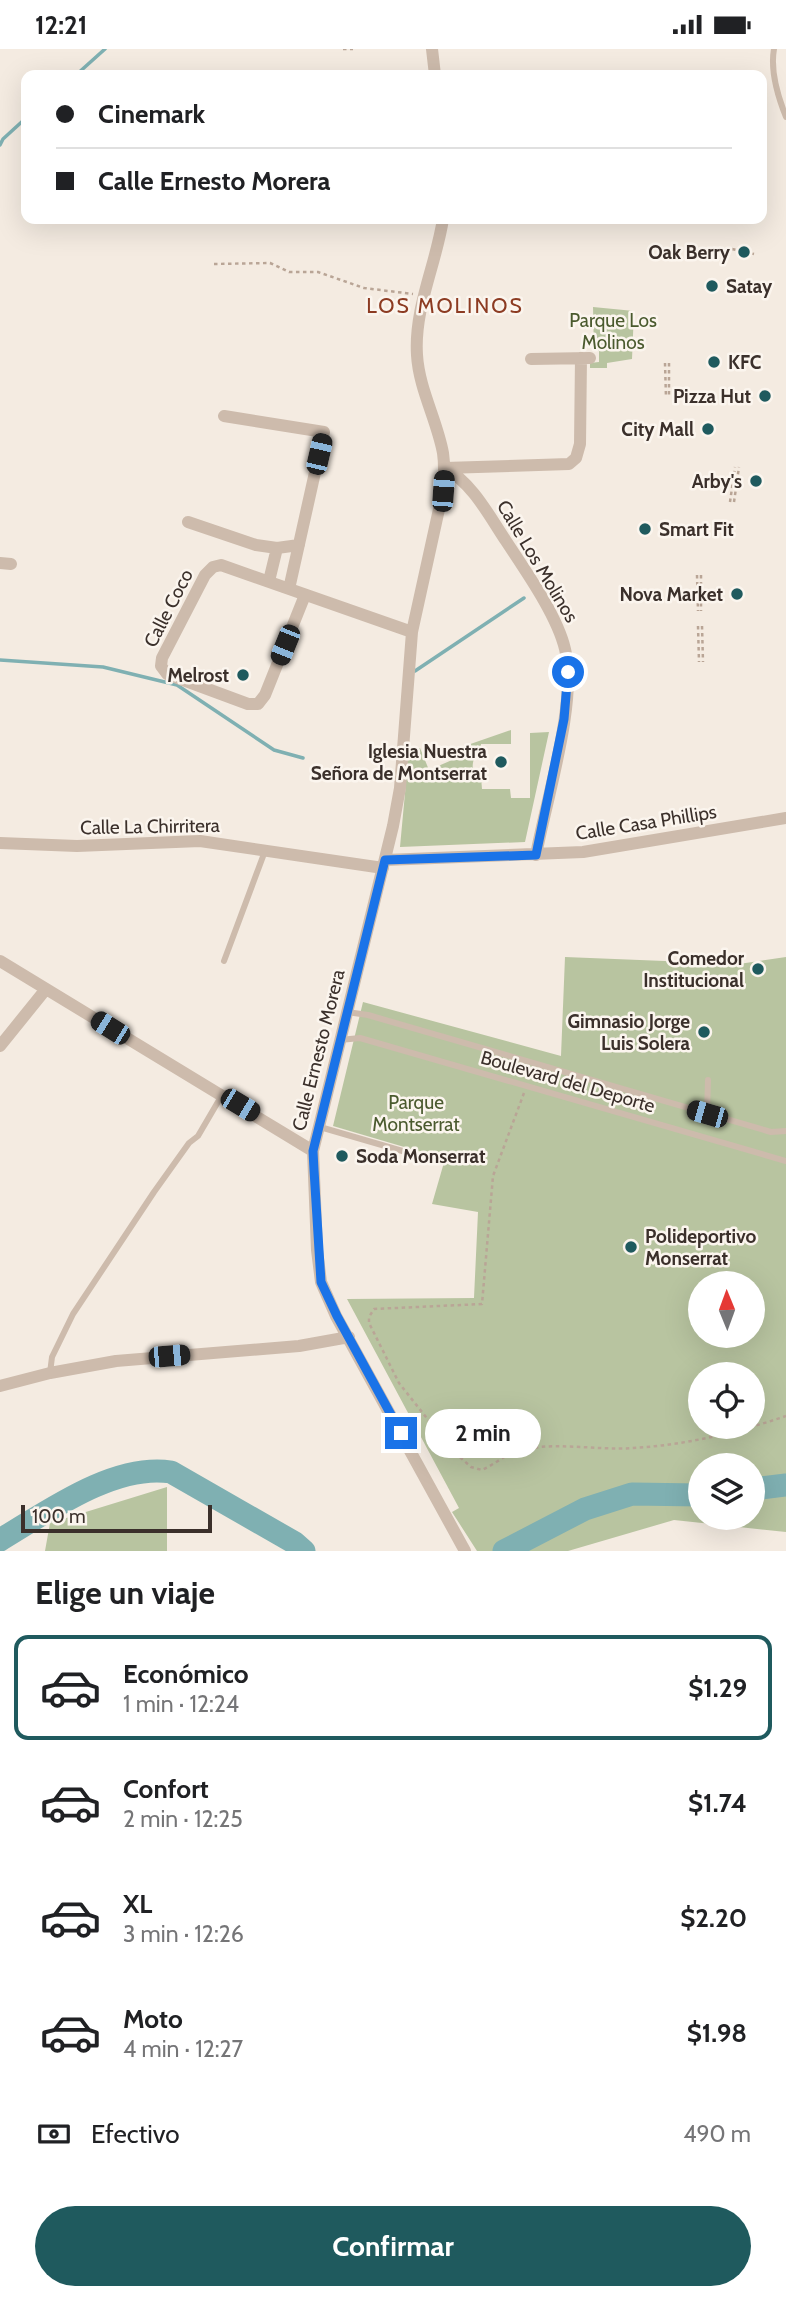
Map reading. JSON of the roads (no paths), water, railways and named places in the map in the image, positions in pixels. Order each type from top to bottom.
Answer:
[{"type":"street","points":[[432,49],[434,70]]},
{"type":"street","name":"Calle Ernesto Morera","points":[[442,224],[418,329],[418,366],[439,438],[445,468],[443,491],[412,632],[400,788],[384,864],[313,1151],[321,1282],[464,1551]]},
{"type":"street","points":[[445,468],[569,464],[576,458],[580,444],[585,358],[531,359]]},
{"type":"street","points":[[224,416],[324,432],[289,589]]},
{"type":"street","name":"Calle Los Molinos","points":[[445,468],[467,484],[550,614],[564,646],[568,672],[564,719],[536,855]]},
{"type":"street","points":[[188,522],[256,545],[277,548],[299,545]]},
{"type":"street","points":[[269,582],[277,548]]},
{"type":"street","name":"Calle Coco","points":[[305,595],[265,695],[258,704],[248,704],[167,674],[161,667],[162,658],[205,575],[213,567],[221,565],[412,632]]},
{"type":"street","name":"Calle Casa Phillips","points":[[384,864],[595,850],[786,818]]},
{"type":"street","name":"Calle La Chirritera","points":[[0,843],[76,846],[200,841],[384,864]]},
{"type":"street","points":[[0,961],[313,1151]]},
{"type":"street","points":[[0,1046],[46,989]]},
{"type":"street","points":[[0,1386],[50,1373],[116,1361],[299,1346],[349,1337]]},
{"type":"lane","points":[[774,49],[777,90],[786,117]]},
{"type":"lane","points":[[224,961],[266,850]]},
{"type":"lane","name":"Boulevard del Deporte","points":[[348,1012],[368,1014],[771,1132],[786,1131]]},
{"type":"lane","name":"Boulevard del Deporte","points":[[340,1040],[360,1038],[786,1160]]},
{"type":"lane","points":[[707,1114],[708,1080]]},
{"type":"lane","points":[[50,1373],[52,1357],[79,1304],[154,1192],[189,1143],[198,1136],[222,1094]]},
{"type":"lane","points":[[320,1127],[423,1157]]},
{"type":"waterway","points":[[82,70],[105,49]]},
{"type":"waterway","points":[[0,145],[21,123]]},
{"type":"waterway","points":[[415,671],[524,598]]},
{"type":"waterway","points":[[0,660],[103,667],[177,685],[274,750],[303,758]]},
{"type":"waterway","points":[[0,1540],[82,1492],[104,1482],[149,1471],[171,1472],[295,1543],[304,1551]]},
{"type":"waterway","points":[[765,1487],[786,1485]]},
{"type":"waterway","points":[[504,1551],[585,1509],[632,1494],[688,1495]]},
{"type":"place","name":"Oak Berry","points":[[744,252]]},
{"type":"place","name":"Satay","points":[[712,286]]},
{"type":"place","name":"KFC","points":[[714,362]]},
{"type":"place","name":"Pizza Hut","points":[[765,396]]},
{"type":"place","name":"City Mall","points":[[708,429]]},
{"type":"place","name":"Arby's","points":[[756,481]]},
{"type":"place","name":"Smart Fit","points":[[645,529]]},
{"type":"place","name":"Nova Market","points":[[737,594]]},
{"type":"place","name":"Melrost","points":[[243,675]]},
{"type":"place","name":"Iglesia Nuestra Señora de Montserrat","points":[[501,762]]},
{"type":"place","name":"Comedor Institucional","points":[[758,969]]},
{"type":"place","name":"Gimnasio Jorge Luis Solera","points":[[704,1032]]},
{"type":"place","name":"Soda Monserrat","points":[[342,1156]]},
{"type":"place","name":"Polideportivo Monserrat","points":[[631,1247]]},
{"type":"district","name":"LOS MOLINOS","points":[[445,306]]},
{"type":"park label","name":"Parque Los Molinos","points":[[613,331]]},
{"type":"park label","name":"Parque Montserrat","points":[[416,1113]]}]
